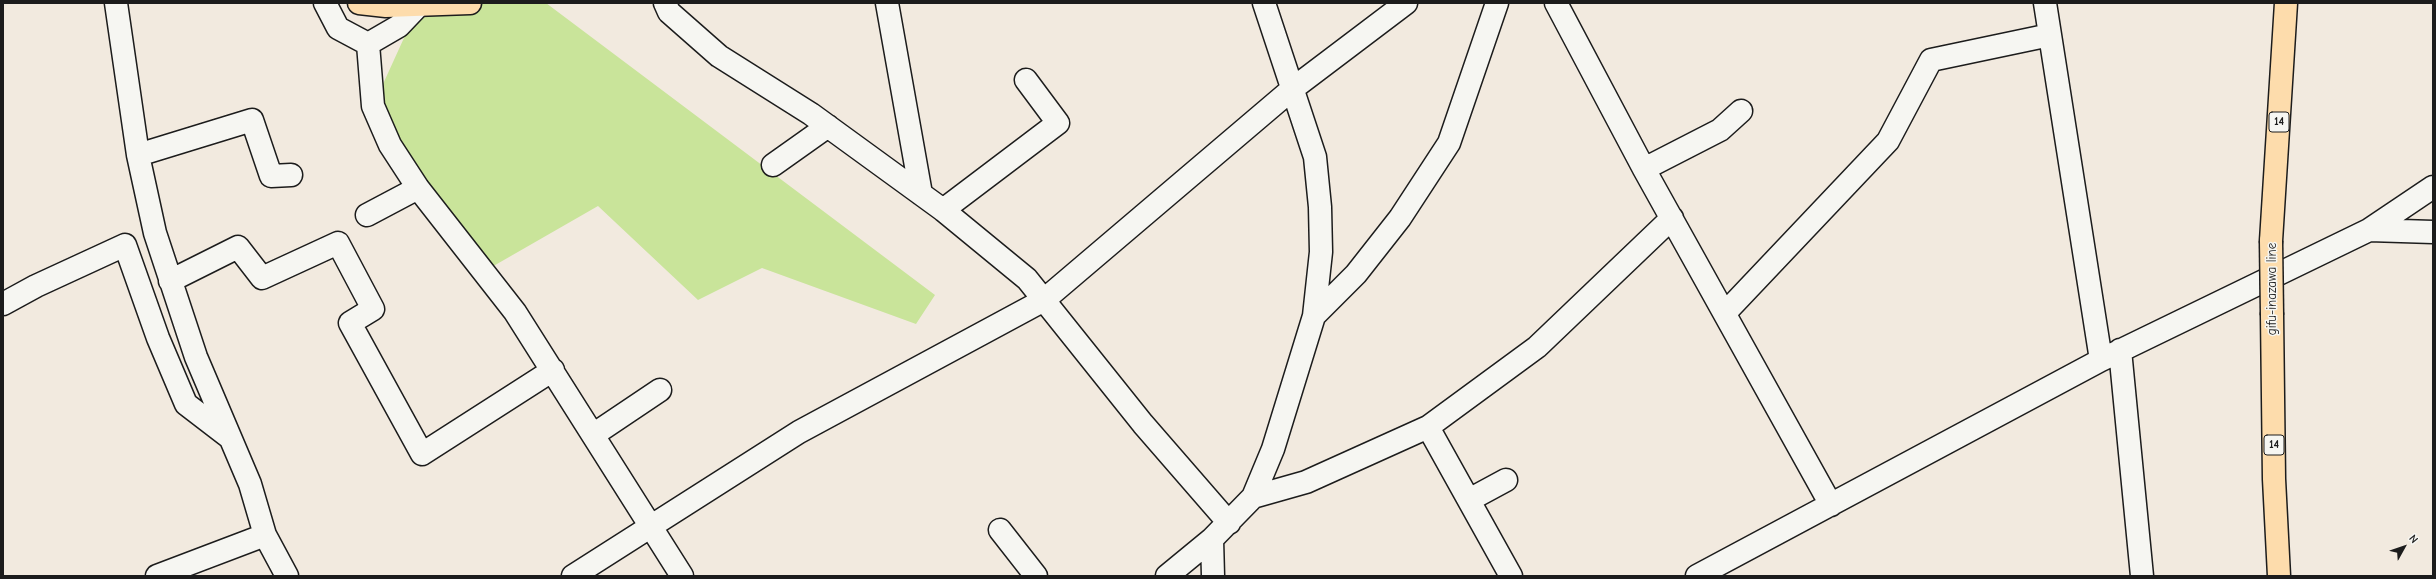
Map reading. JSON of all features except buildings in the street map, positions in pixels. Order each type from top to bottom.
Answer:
[{"type":"main road","points":[[360,3],[386,6],[470,3]]},
{"type":"main road","name":"gifu-inazawa line","points":[[2279,576],[2274,479],[2272,241],[2286,3]]},
{"type":"street","points":[[116,3],[138,155],[155,233],[196,357],[250,484],[266,535],[287,576]]},
{"type":"street","points":[[326,3],[338,28],[368,44]]},
{"type":"street","points":[[665,3],[669,12],[719,56],[828,126],[943,210],[1027,278],[1143,424],[1229,523]]},
{"type":"street","points":[[887,3],[921,194]]},
{"type":"street","points":[[1167,576],[1212,539],[1253,497],[1273,449],[1314,316],[1320,252],[1320,207],[1315,157],[1291,90],[1264,3]]},
{"type":"street","points":[[573,576],[650,525],[799,432],[1044,300],[1291,90],[1406,3]]},
{"type":"street","points":[[1314,316],[1356,274],[1400,218],[1449,143],[1497,3]]},
{"type":"street","points":[[1556,3],[1644,169],[1831,505]]},
{"type":"street","points":[[2044,3],[2111,355],[2142,576]]},
{"type":"street","points":[[368,44],[399,26],[419,4]]},
{"type":"street","points":[[1725,313],[1888,141],[1931,60],[2050,35]]},
{"type":"street","points":[[368,44],[373,106],[390,145],[418,188],[515,312],[682,576]]},
{"type":"street","points":[[943,210],[1058,123],[1026,80]]},
{"type":"street","points":[[1644,169],[1720,130],[1741,111]]},
{"type":"street","points":[[138,155],[252,120],[271,176],[291,175]]},
{"type":"street","points":[[773,165],[828,126]]},
{"type":"street","points":[[1697,576],[2111,355],[2369,230],[2433,187]]},
{"type":"street","points":[[367,215],[418,188]]},
{"type":"street","points":[[1253,497],[1306,482],[1428,427],[1537,347],[1672,218]]},
{"type":"street","points":[[2369,230],[2433,232]]},
{"type":"street","points":[[170,281],[238,246],[262,278],[338,243],[373,309],[350,323],[422,454],[553,370]]},
{"type":"street","points":[[3,304],[36,286],[125,245],[158,338],[186,404],[231,438]]},
{"type":"street","points":[[593,435],[660,390]]},
{"type":"street","points":[[1428,427],[1511,576]]},
{"type":"street","points":[[1469,500],[1506,480]]},
{"type":"street","points":[[1000,530],[1036,576]]},
{"type":"street","points":[[157,576],[266,535]]},
{"type":"street","points":[[1212,539],[1213,576]]},
{"type":"green space","points":[[453,3],[546,3],[935,295],[916,324],[762,268],[698,300],[598,206],[483,272],[373,106],[419,5]]}]
